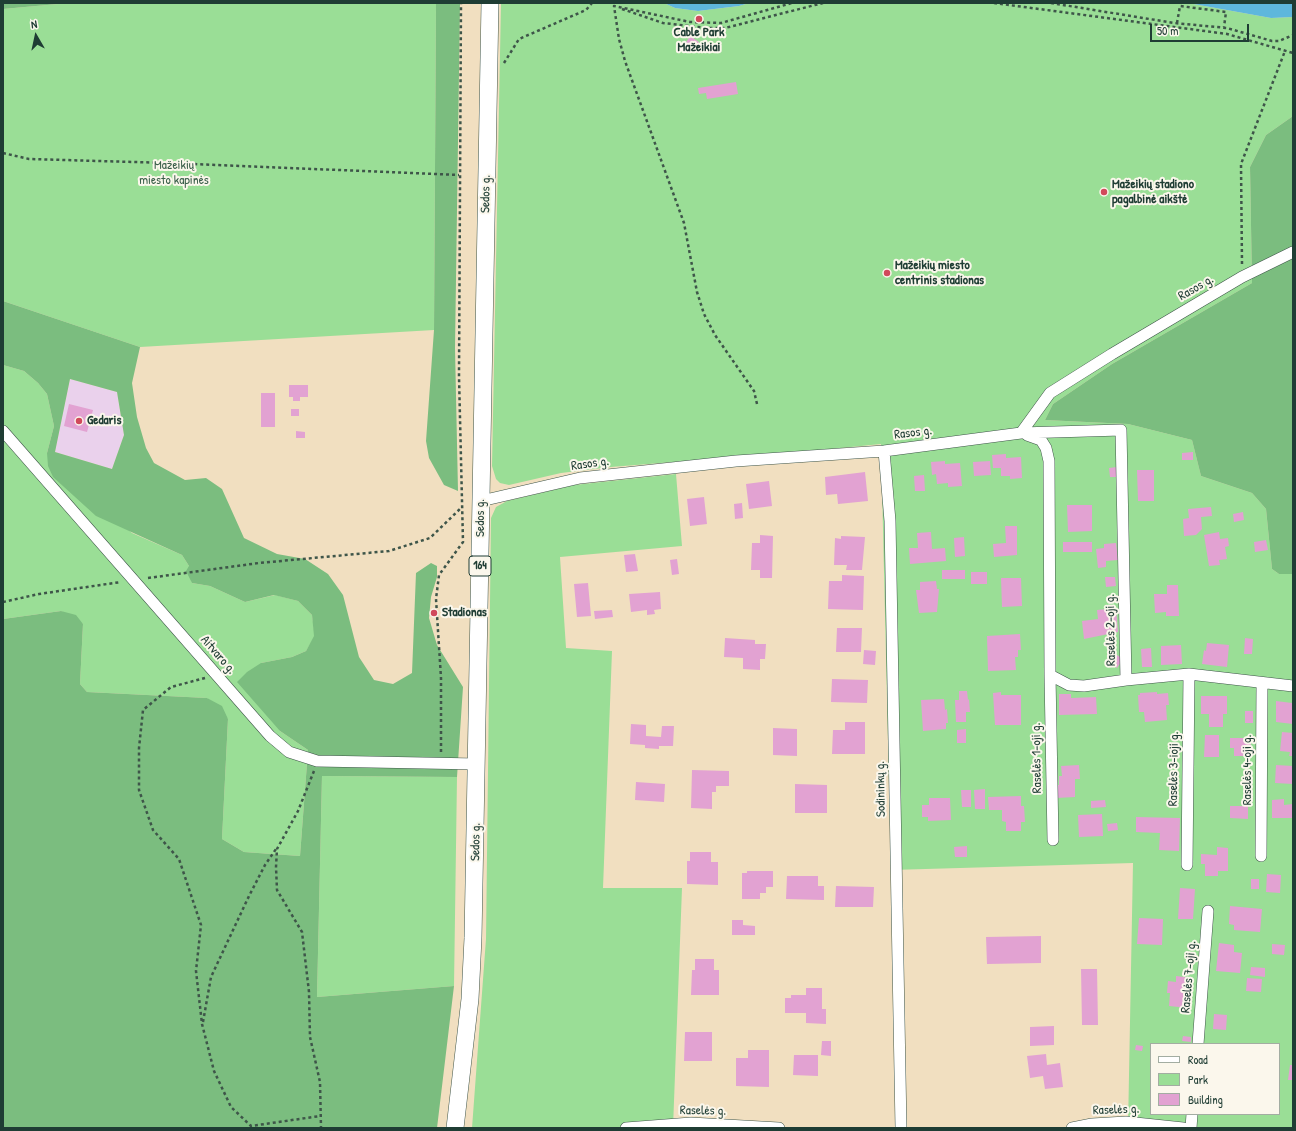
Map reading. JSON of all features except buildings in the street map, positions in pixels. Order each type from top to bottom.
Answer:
[{"type":"main road","name":"Sedos g.","points":[[455,1128],[470,999],[474,907],[490,3]]},
{"type":"street","name":"Rasos g.","points":[[481,501],[580,478],[736,461],[884,450],[1021,433],[1050,393],[1112,354],[1242,277],[1293,252]]},
{"type":"street","name":"Raselės 2-oji g.","points":[[1021,433],[1121,430],[1126,680],[1189,674],[1262,684],[1293,686]]},
{"type":"street","name":"Aitvaro g.","points":[[3,431],[270,736],[289,752],[317,761],[477,764]]},
{"type":"street","name":"Raselės 1-oji g.","points":[[1021,433],[1041,440],[1046,448],[1049,461],[1050,675],[1053,840]]},
{"type":"street","name":"Sodininkų g.","points":[[884,450],[890,521],[901,1128]]},
{"type":"street","name":"Raselės 3-ioji g.","points":[[1187,865],[1189,674]]},
{"type":"street","points":[[1050,675],[1069,685],[1084,686],[1126,680]]},
{"type":"street","name":"Raselės 4-oji g.","points":[[1261,856],[1262,684]]},
{"type":"street","name":"Raselės 7-oji g.","points":[[1198,1043],[1208,911]]},
{"type":"street","points":[[1191,1128],[1192,1115]]},
{"type":"street","name":"Raselės g.","points":[[1072,1128],[1092,1124],[1126,1122],[1183,1128]]},
{"type":"street","name":"Raselės g.","points":[[626,1128],[691,1123],[779,1128]]},
{"type":"path","points":[[447,764],[442,755],[436,599],[439,575],[463,542],[459,376],[461,3]]},
{"type":"path","points":[[488,79],[501,69],[519,39],[586,10],[592,3]]},
{"type":"path","points":[[614,4],[690,22],[721,23],[792,3]]},
{"type":"path","points":[[614,4],[663,23],[707,28],[725,28],[823,3]]},
{"type":"path","points":[[994,3],[1135,23],[1227,34],[1293,53]]},
{"type":"path","points":[[1051,3],[1177,23],[1224,27],[1272,41],[1279,41],[1293,35]]},
{"type":"path","points":[[614,4],[619,39],[625,61],[684,223],[697,292],[704,314],[715,335],[754,392],[757,404]]},
{"type":"path","points":[[1177,23],[1180,6],[1226,12],[1224,27]]},
{"type":"path","points":[[1091,17],[1092,10]]},
{"type":"path","points":[[1135,23],[1136,16]]},
{"type":"path","points":[[1242,277],[1241,164],[1286,51]]},
{"type":"path","points":[[3,153],[29,159],[169,163],[459,175]]},
{"type":"path","points":[[3,602],[39,594],[258,563],[389,551],[430,538],[463,506]]},
{"type":"path","points":[[217,675],[171,687],[143,710],[138,748],[139,790],[153,830],[179,859],[200,925],[196,971],[202,1024],[214,1071],[231,1108],[251,1126],[320,1116]]},
{"type":"path","points":[[202,1024],[211,977],[255,884],[298,811],[317,761]]},
{"type":"path","points":[[277,849],[277,890],[302,932],[309,992],[310,1037],[320,1082],[321,1128]]},
{"type":"shaded area","points":[[70,379],[117,392],[124,435],[112,469],[55,452]]},
{"type":"green space","points":[[3,3],[69,3],[3,9]]},
{"type":"green space","name":"Mažeikių miesto kapinės","points":[[69,3],[436,3],[434,330],[140,347],[3,301],[3,9]]},
{"type":"green space","points":[[436,3],[460,3],[455,348],[458,491],[444,485],[429,458],[426,441],[434,330]]},
{"type":"green space","points":[[501,3],[664,3],[675,8],[698,11],[739,6],[749,3],[1188,3],[1271,18],[1293,17],[1293,116],[1266,135],[1250,167],[1252,283],[1112,364],[1053,404],[1045,420],[1128,424],[1192,440],[1201,476],[1252,493],[1266,509],[1272,569],[1279,574],[1293,574],[1293,1128],[1128,1128],[1133,863],[891,870],[881,444],[611,467],[561,473],[509,485],[500,483],[496,479],[492,466]]},
{"type":"green space","points":[[1293,116],[1293,574],[1279,574],[1272,569],[1266,509],[1252,493],[1201,476],[1192,440],[1128,424],[1045,420],[1053,404],[1112,364],[1252,283],[1250,167],[1266,135]]},
{"type":"green space","points":[[3,301],[140,347],[132,383],[137,417],[146,448],[154,463],[185,480],[206,478],[222,489],[244,538],[277,554],[305,559],[328,574],[343,595],[359,657],[374,680],[393,684],[412,673],[416,573],[431,563],[437,566],[437,577],[431,597],[429,618],[437,645],[463,687],[457,777],[322,776],[317,997],[454,986],[437,1128],[3,1128],[3,619],[61,611],[76,615],[83,624],[80,684],[87,692],[207,698],[222,706],[228,719],[222,839],[244,852],[300,856],[308,750],[280,731],[237,682],[247,672],[261,663],[292,657],[306,651],[314,636],[312,615],[298,601],[274,595],[245,602],[210,586],[192,583],[186,571],[189,566],[182,555],[96,516],[53,477],[48,466],[47,453],[54,426],[47,394],[38,383],[24,371],[3,365]],"holes":[[[70,379],[117,392],[124,435],[112,469],[55,452]]]},
{"type":"green space","points":[[3,365],[24,371],[38,383],[47,394],[54,426],[47,453],[132,533],[182,555],[189,566],[192,583],[210,586],[245,602],[275,595],[298,601],[312,615],[315,636],[306,651],[292,657],[261,663],[280,731],[308,750],[300,856],[244,852],[222,839],[228,719],[207,698],[87,692],[80,684],[83,624],[61,611],[3,619]]},
{"type":"green space","points":[[676,474],[682,546],[560,557],[566,648],[612,651],[603,888],[682,888],[673,1128],[472,1128],[486,939],[491,518],[496,507],[507,501],[574,485]]},
{"type":"green space","points":[[322,776],[457,777],[454,986],[317,997]]},
{"type":"water","points":[[664,3],[749,3],[739,6],[698,11],[675,8]]},
{"type":"water","points":[[1188,3],[1293,3],[1293,17],[1271,18]]},
{"type":"place","name":"Cable Park Mažeikiai","points":[[699,19]]},
{"type":"place","name":"Mažeikių stadiono pagalbinė aikštė","points":[[1104,192]]},
{"type":"place","name":"Mažeikių miesto centrinis stadionas","points":[[887,273]]},
{"type":"place","name":"Gedaris","points":[[79,421]]},
{"type":"place","name":"Stadionas","points":[[434,613]]}]
